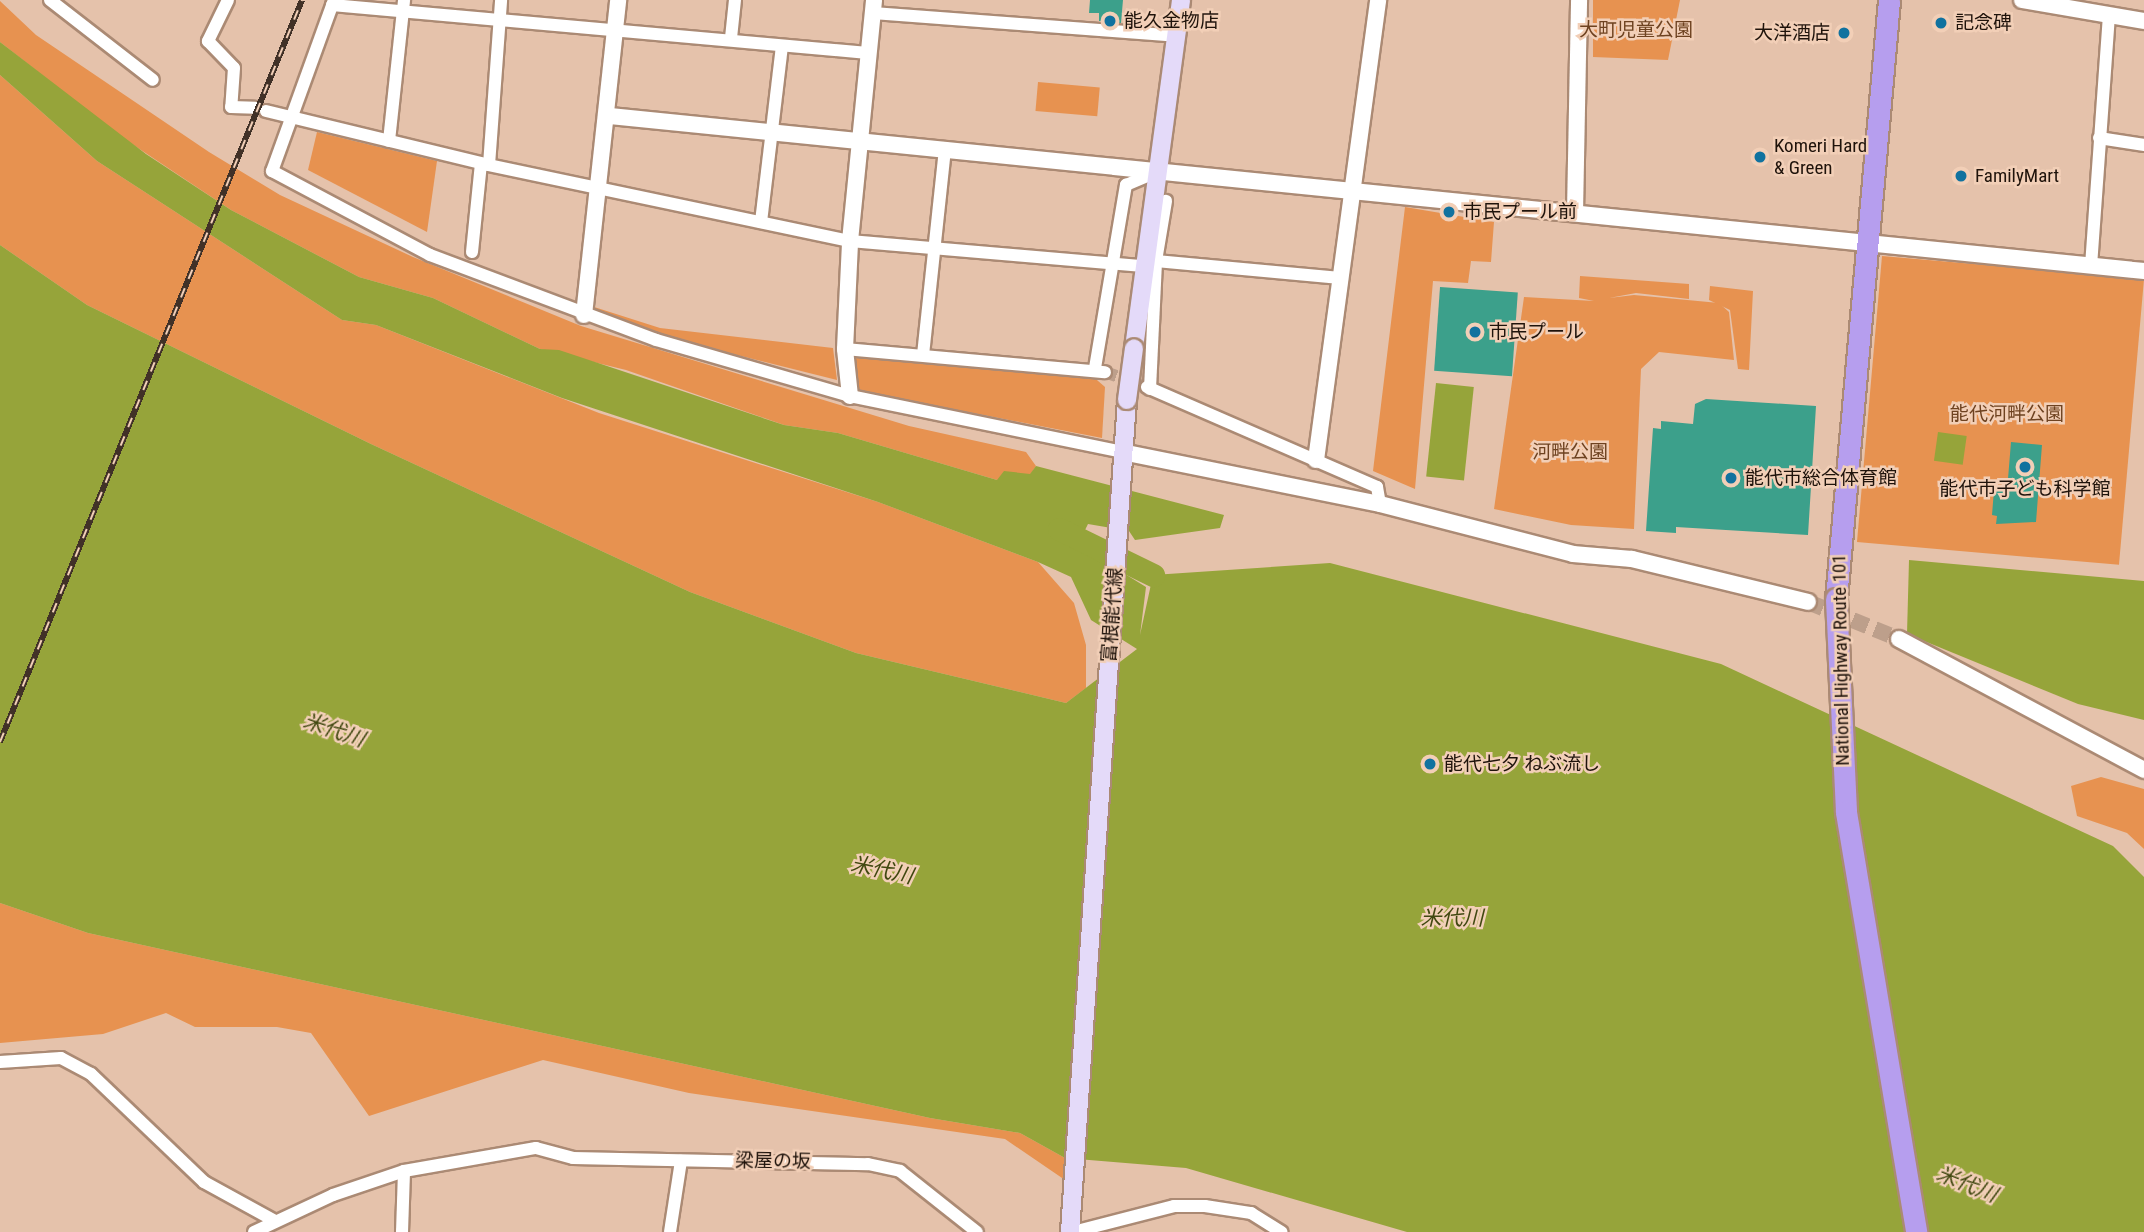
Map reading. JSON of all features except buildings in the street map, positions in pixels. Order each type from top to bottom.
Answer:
[{"type":"highway","name":"National Highway Route 101","points":[[1889,0],[1871,239],[1836,599],[1846,812],[1916,1232]]},
{"type":"main road","name":"富根能代線","points":[[1072,1232],[1073,1179],[1127,401],[1150,263],[1158,172],[1181,0]]},
{"type":"street","points":[[50,0],[153,79]]},
{"type":"street","points":[[228,0],[208,41],[233,68],[231,107],[260,110],[485,164],[850,241],[1340,278]]},
{"type":"street","points":[[472,251],[485,164],[501,0]]},
{"type":"street","points":[[584,315],[610,116],[618,0]]},
{"type":"street","points":[[731,38],[734,0]]},
{"type":"street","points":[[1316,460],[1378,0]]},
{"type":"street","points":[[1575,212],[1579,0]]},
{"type":"street","points":[[2022,0],[2109,8],[2144,21]]},
{"type":"street","points":[[868,53],[404,6],[333,3],[272,171],[430,255],[584,315],[850,396],[1122,462],[1380,504],[1573,554],[1632,559],[1808,602]]},
{"type":"street","points":[[389,141],[404,6]]},
{"type":"street","points":[[850,396],[845,349],[850,241],[874,6],[1176,36]]},
{"type":"street","points":[[2091,265],[2109,8]]},
{"type":"street","points":[[761,222],[782,46]]},
{"type":"street","points":[[610,116],[945,148],[1353,194],[1871,239],[2144,271]]},
{"type":"street","points":[[2099,138],[2144,145]]},
{"type":"street","points":[[923,355],[945,148]]},
{"type":"street","points":[[845,349],[1100,370],[1110,262],[1125,185],[1158,172]]},
{"type":"street","points":[[1166,201],[1150,263],[1148,388],[1377,487],[1380,504]]},
{"type":"street","points":[[1899,639],[2144,770]]},
{"type":"street","points":[[0,1062],[61,1058],[91,1074],[204,1182],[273,1220]]},
{"type":"street","name":"梁屋の坂","points":[[254,1232],[273,1220],[404,1171],[504,1152],[559,1150],[573,1158],[820,1162],[900,1171],[969,1231]]},
{"type":"street","points":[[669,1232],[681,1161]]},
{"type":"street","points":[[402,1232],[404,1171]]},
{"type":"street","points":[[1072,1232],[1174,1206],[1205,1206],[1251,1213],[1282,1232]]},
{"type":"green space","name":"大町児童公園","points":[[1593,0],[1680,0],[1668,60],[1593,57]]},
{"type":"green space","points":[[0,1],[36,35],[209,152],[280,195],[413,257],[581,326],[909,426],[1026,452],[1036,466],[1030,475],[997,480],[838,433],[784,425],[626,370],[540,349],[433,298],[359,277],[231,210],[120,136],[0,42]]},
{"type":"green space","points":[[0,75],[97,161],[342,320],[376,325],[599,413],[878,502],[1038,562],[1074,603],[1086,645],[1086,688],[1066,703],[856,653],[690,592],[371,444],[87,305],[0,245]]},
{"type":"green space","points":[[1038,82],[1100,87],[1097,116],[1035,111]]},
{"type":"green space","points":[[317,132],[437,161],[427,232],[308,170]]},
{"type":"green space","points":[[1405,207],[1494,222],[1491,262],[1471,261],[1468,283],[1433,281],[1415,489],[1373,471]]},
{"type":"green space","name":"能代河畔公園","points":[[1882,256],[2144,279],[2119,565],[1857,542]]},
{"type":"green space","name":"河畔公園","points":[[1580,276],[1689,284],[1689,299],[1636,293],[1609,298],[1634,295],[1719,303],[1729,312],[1734,360],[1659,352],[1641,369],[1634,529],[1571,525],[1494,509],[1524,297],[1594,301],[1579,298]]},
{"type":"green space","points":[[1710,286],[1753,291],[1749,370],[1738,369],[1730,310],[1709,300]]},
{"type":"green space","points":[[591,306],[660,328],[833,348],[837,380],[709,348],[591,313]]},
{"type":"green space","points":[[852,352],[1090,374],[1105,387],[1102,438],[855,390]]},
{"type":"green space","points":[[2101,777],[2144,789],[2144,849],[2127,833],[2077,816],[2071,786]]},
{"type":"green space","points":[[0,903],[88,933],[930,1118],[1020,1133],[1065,1158],[1065,1180],[1005,1139],[689,1093],[543,1060],[369,1116],[311,1033],[277,1027],[195,1027],[166,1013],[103,1034],[0,1043]]},
{"type":"water","name":"米代川","points":[[0,42],[146,154],[231,210],[359,277],[433,298],[540,349],[559,350],[784,425],[838,433],[997,480],[1004,471],[1030,474],[1036,466],[1224,515],[1220,528],[1135,540],[1129,531],[1088,524],[1083,534],[1086,550],[1146,587],[1140,635],[1153,575],[1330,563],[1721,664],[2113,846],[2144,877],[2144,1232],[1407,1232],[1186,1168],[1065,1158],[1020,1133],[930,1118],[88,933],[0,903],[0,245],[87,305],[371,444],[690,592],[856,653],[1066,703],[1137,649],[1091,620],[1071,577],[1038,562],[878,502],[562,398],[376,325],[342,320],[97,161],[0,75]]},
{"type":"water","name":"市民プール","points":[[1436,383],[1474,387],[1464,480],[1426,476]]},
{"type":"water","points":[[1938,432],[1967,436],[1963,465],[1934,461]]},
{"type":"water","points":[[1909,560],[2144,581],[2144,720],[2078,704],[1907,634]]},
{"type":"waterway","points":[[1059,529],[1153,575]]},
{"type":"tunnel","points":[[1105,372],[1147,387]]},
{"type":"tunnel","points":[[1808,602],[1899,639]]},
{"type":"railway","points":[[0,742],[302,0]]},
{"type":"place","name":"能久金物店","points":[[1110,21]]},
{"type":"place","name":"記念碑","points":[[1941,23]]},
{"type":"place","name":"大洋酒店","points":[[1844,33]]},
{"type":"place","name":"Komeri Hard & Green","points":[[1760,157]]},
{"type":"place","name":"FamilyMart","points":[[1961,176]]},
{"type":"place","name":"市民プール前","points":[[1449,212]]},
{"type":"place","name":"市民プール","points":[[1475,332]]},
{"type":"place","name":"能代市子ども科学館","points":[[2025,467]]},
{"type":"place","name":"能代市総合体育館","points":[[1731,478]]},
{"type":"place","name":"能代七夕 ねぶ流し","points":[[1430,764]]}]
